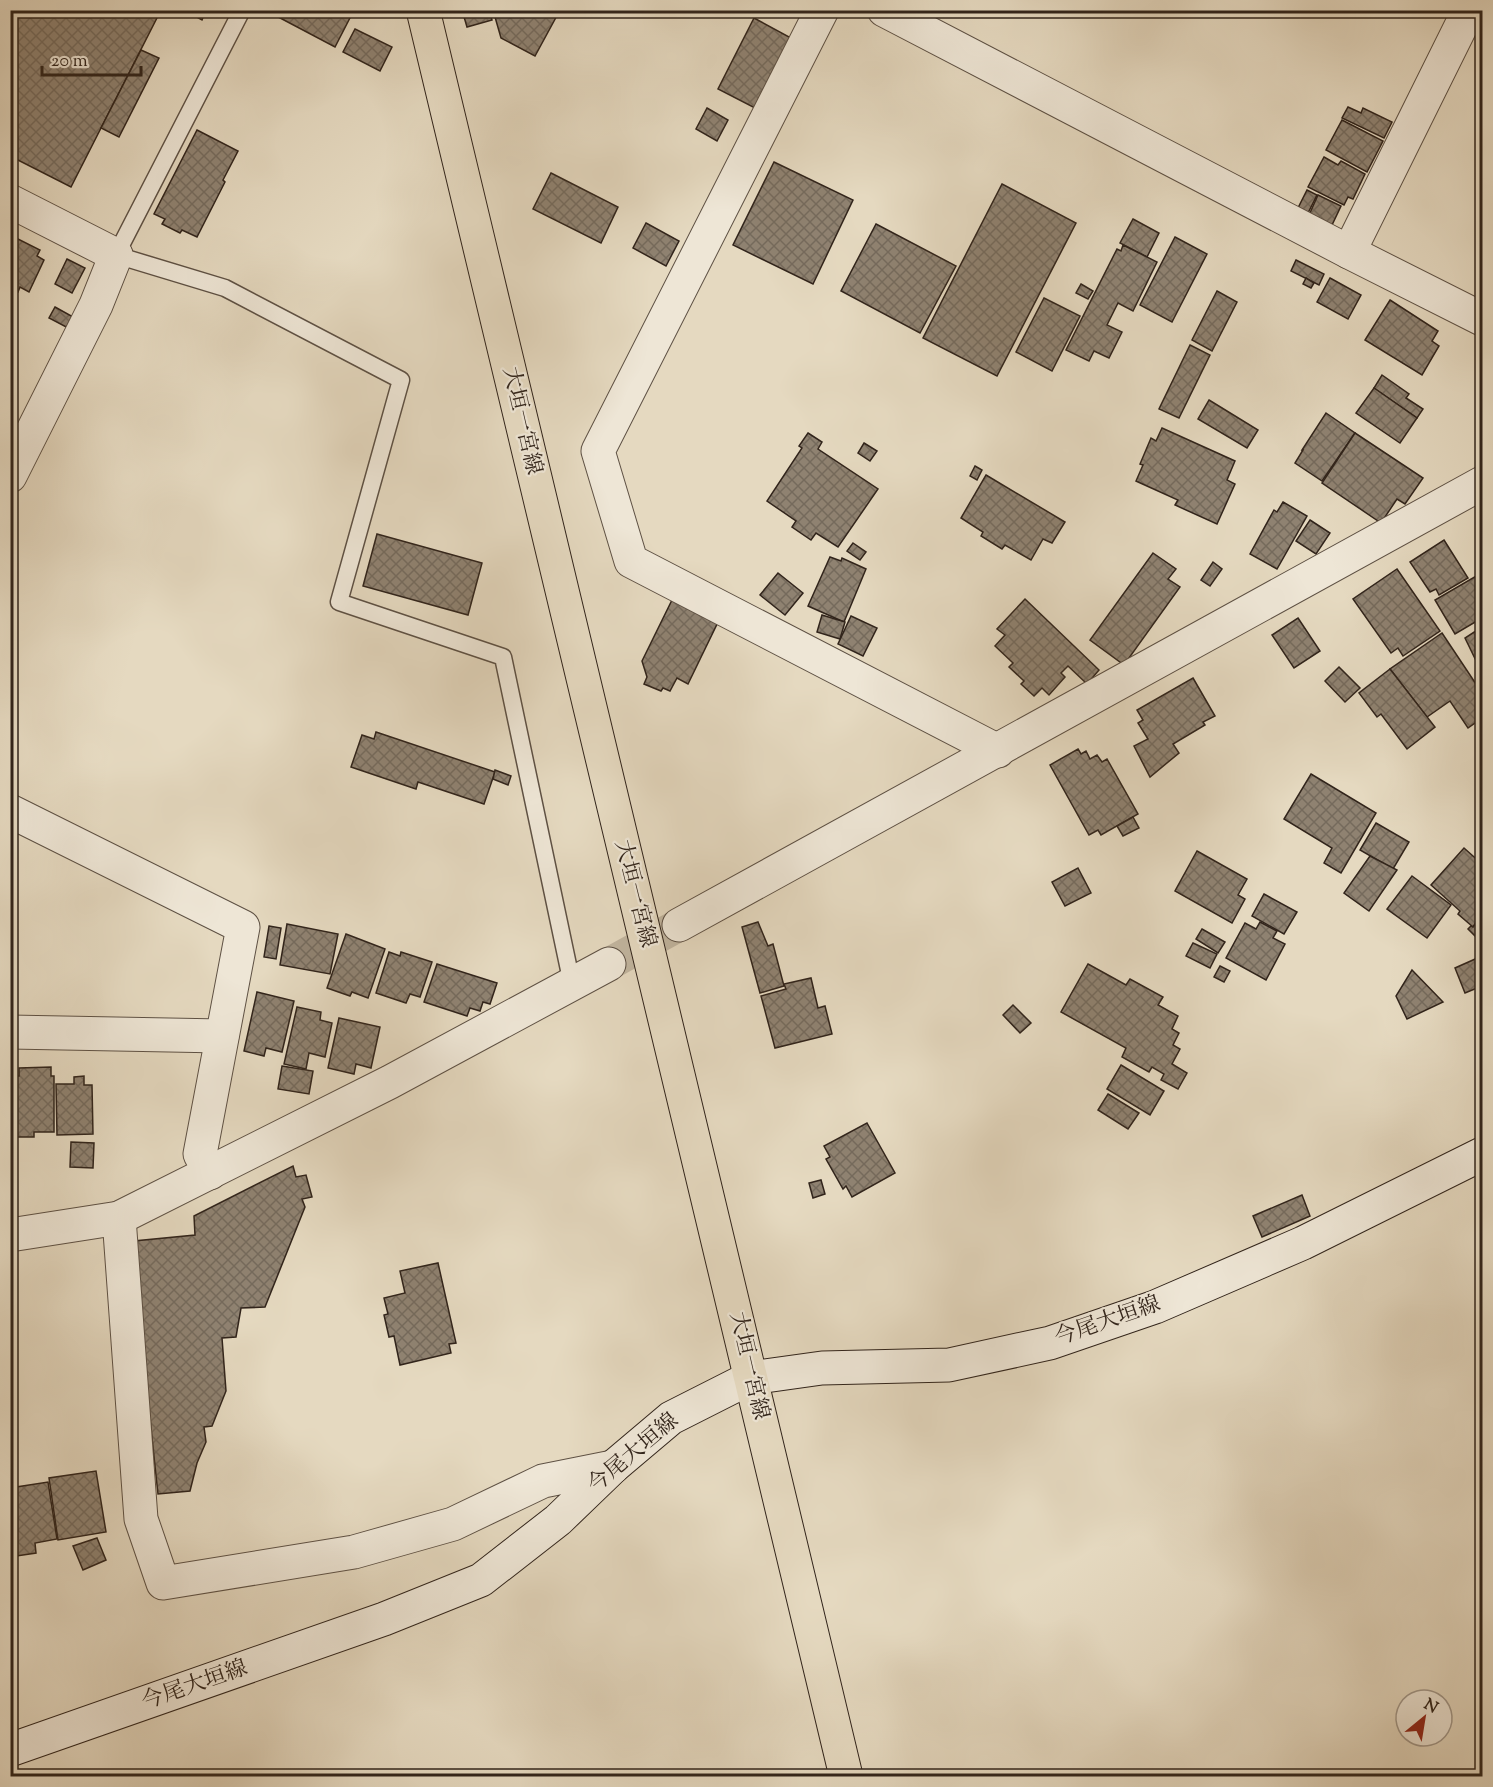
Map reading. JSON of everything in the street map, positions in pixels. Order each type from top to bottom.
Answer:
[{"type":"main road","name":"大垣一宮線","points":[[423,10],[846,1776]]},
{"type":"street","points":[[822,10],[598,451],[631,561],[998,751]]},
{"type":"street","points":[[884,10],[1482,319]]},
{"type":"street","points":[[1349,252],[1469,10]]},
{"type":"street","points":[[10,201],[116,255],[96,305],[10,476]]},
{"type":"street","points":[[679,925],[1482,483]]},
{"type":"street","points":[[10,811],[243,927],[200,1154],[210,1173]]},
{"type":"street","points":[[10,1235],[118,1218],[390,1082],[609,963]]},
{"type":"street","points":[[10,1032],[222,1036]]},
{"type":"street","name":"今尾大垣線","points":[[10,1750],[384,1619],[481,1580],[558,1520],[613,1467],[670,1418],[750,1378],[822,1368],[949,1365],[1050,1343],[1155,1306],[1303,1243],[1482,1154]]},
{"type":"street","points":[[118,1218],[141,1519],[163,1583],[354,1552],[453,1524],[543,1481],[613,1467]]},
{"type":"lane","points":[[242,10],[116,255],[225,288],[400,380],[339,602],[503,657],[572,984]]},
{"type":"building","points":[[10,10],[161,10],[71,187],[10,156]]},
{"type":"building","points":[[184,10],[206,10],[202,20]]},
{"type":"building","points":[[265,10],[354,10],[335,47]]},
{"type":"building","points":[[462,10],[489,10],[492,20],[467,27]]},
{"type":"building","points":[[493,10],[560,10],[535,56],[501,38]]},
{"type":"building","points":[[754,18],[791,38],[755,108],[718,89]]},
{"type":"building","points":[[355,29],[392,47],[380,71],[343,52]]},
{"type":"building","points":[[141,50],[159,58],[119,137],[101,128]]},
{"type":"building","points":[[1348,107],[1361,113],[1363,108],[1392,122],[1384,138],[1342,118]]},
{"type":"building","points":[[707,108],[728,120],[717,141],[696,129]]},
{"type":"building","points":[[1342,120],[1383,141],[1367,172],[1326,150]]},
{"type":"building","points":[[197,130],[238,151],[197,237],[182,230],[180,233],[162,224],[165,219],[154,214]]},
{"type":"building","points":[[1324,157],[1338,165],[1341,161],[1365,174],[1353,199],[1348,197],[1344,205],[1308,187]]},
{"type":"building","points":[[774,162],[853,200],[813,284],[733,245]]},
{"type":"building","points":[[551,173],[618,207],[601,243],[533,209]]},
{"type":"building","points":[[1002,184],[1076,223],[997,376],[923,338]]},
{"type":"building","points":[[1307,190],[1317,195],[1308,213],[1298,208]]},
{"type":"building","points":[[1318,195],[1341,206],[1332,225],[1309,215]]},
{"type":"building","points":[[1133,219],[1159,233],[1147,257],[1120,243]]},
{"type":"building","points":[[646,223],[679,241],[666,266],[633,248]]},
{"type":"building","points":[[876,224],[956,266],[920,333],[841,291]]},
{"type":"building","points":[[10,235],[40,250],[37,256],[44,260],[29,292],[20,287],[18,292],[10,288]]},
{"type":"building","points":[[1175,237],[1207,254],[1172,322],[1140,305]]},
{"type":"building","points":[[1123,245],[1157,262],[1133,311],[1118,303],[1107,325],[1122,332],[1109,358],[1094,351],[1089,361],[1066,350],[1117,249],[1121,251]]},
{"type":"building","points":[[67,259],[85,268],[72,293],[55,284]]},
{"type":"building","points":[[1296,260],[1324,274],[1319,285],[1291,271]]},
{"type":"building","points":[[1306,278],[1314,283],[1311,288],[1303,284]]},
{"type":"building","points":[[1330,278],[1361,295],[1348,319],[1317,302]]},
{"type":"building","points":[[1081,284],[1093,291],[1088,299],[1076,293]]},
{"type":"building","points":[[1217,291],[1237,302],[1212,351],[1192,340]]},
{"type":"building","points":[[1044,298],[1080,316],[1052,371],[1016,352]]},
{"type":"building","points":[[1390,300],[1438,331],[1432,341],[1439,346],[1422,375],[1365,340]]},
{"type":"building","points":[[55,307],[75,318],[70,329],[49,318]]},
{"type":"building","points":[[1190,345],[1210,355],[1179,418],[1159,409]]},
{"type":"building","points":[[1382,375],[1409,394],[1406,398],[1423,409],[1417,418],[1374,388]]},
{"type":"building","points":[[1374,388],[1417,418],[1400,443],[1356,413]]},
{"type":"building","points":[[1209,400],[1258,430],[1247,448],[1198,419]]},
{"type":"building","points":[[1326,413],[1355,433],[1322,481],[1295,463]]},
{"type":"building","points":[[1162,428],[1235,461],[1227,480],[1235,484],[1217,524],[1175,505],[1178,500],[1136,481],[1143,465],[1140,464],[1151,438],[1156,441]]},
{"type":"building","points":[[808,433],[822,442],[818,449],[878,489],[838,547],[816,533],[811,540],[792,527],[796,521],[767,501],[802,448],[799,446]]},
{"type":"building","points":[[1355,433],[1423,478],[1405,504],[1397,499],[1381,523],[1322,483]]},
{"type":"building","points":[[864,443],[877,451],[870,461],[858,453]]},
{"type":"building","points":[[975,466],[982,470],[977,480],[970,476]]},
{"type":"building","points":[[986,475],[1065,522],[1052,543],[1043,539],[1031,560],[1005,545],[1002,549],[981,536],[983,532],[961,518]]},
{"type":"building","points":[[1283,502],[1307,516],[1277,569],[1250,554],[1274,510],[1277,512]]},
{"type":"building","points":[[1310,520],[1330,533],[1316,554],[1296,541]]},
{"type":"building","points":[[377,534],[482,563],[468,615],[363,586]]},
{"type":"building","points":[[1444,540],[1468,578],[1439,595],[1436,589],[1430,592],[1410,562]]},
{"type":"building","points":[[853,543],[866,552],[860,560],[847,551]]},
{"type":"building","points":[[1153,553],[1176,569],[1168,579],[1180,587],[1124,665],[1090,640]]},
{"type":"building","points":[[830,557],[841,561],[842,558],[866,569],[844,622],[808,606]]},
{"type":"building","points":[[1213,562],[1222,569],[1210,586],[1201,580]]},
{"type":"building","points":[[1397,569],[1440,631],[1403,656],[1398,648],[1391,653],[1353,599]]},
{"type":"building","points":[[778,573],[803,593],[785,615],[760,595]]},
{"type":"building","points":[[1478,575],[1480,578],[1482,576],[1482,618],[1455,634],[1435,600]]},
{"type":"building","points":[[673,598],[719,620],[688,684],[677,678],[670,691],[663,688],[661,691],[644,684],[647,677],[642,661]]},
{"type":"building","points":[[1025,599],[1099,670],[1087,684],[1068,666],[1061,673],[1065,677],[1049,695],[1042,688],[1034,696],[1021,684],[1024,681],[1009,667],[1013,663],[995,646],[1005,635],[997,629]]},
{"type":"building","points":[[822,615],[845,622],[840,639],[817,632]]},
{"type":"building","points":[[851,616],[877,628],[863,656],[838,644]]},
{"type":"building","points":[[1298,618],[1320,651],[1294,668],[1272,635]]},
{"type":"building","points":[[1482,627],[1482,673],[1465,638]]},
{"type":"building","points":[[1442,633],[1482,693],[1482,718],[1468,728],[1450,701],[1427,717],[1390,669]]},
{"type":"building","points":[[1339,667],[1360,688],[1345,702],[1325,681]]},
{"type":"building","points":[[1390,669],[1435,727],[1407,749],[1381,714],[1377,717],[1359,693]]},
{"type":"building","points":[[1193,678],[1215,716],[1203,722],[1205,725],[1173,744],[1179,753],[1150,777],[1134,746],[1148,739],[1138,723],[1143,720],[1137,710]]},
{"type":"building","points":[[376,732],[495,772],[484,804],[418,782],[416,789],[351,767],[362,735],[374,739]]},
{"type":"building","points":[[1078,749],[1081,754],[1086,751],[1090,759],[1097,755],[1102,762],[1107,759],[1138,814],[1101,835],[1098,830],[1089,835],[1050,765]]},
{"type":"building","points":[[495,770],[511,776],[508,785],[493,779]]},
{"type":"building","points":[[1311,774],[1376,813],[1341,873],[1324,863],[1332,848],[1284,819]]},
{"type":"building","points":[[1133,817],[1139,828],[1123,836],[1117,826]]},
{"type":"building","points":[[1376,823],[1409,842],[1393,869],[1360,850]]},
{"type":"building","points":[[1464,848],[1482,864],[1482,924],[1478,920],[1473,927],[1458,914],[1460,911],[1431,885]]},
{"type":"building","points":[[1197,851],[1247,879],[1238,895],[1245,899],[1232,923],[1175,891]]},
{"type":"building","points":[[1370,856],[1397,870],[1369,911],[1344,893]]},
{"type":"building","points":[[1078,868],[1091,893],[1065,906],[1052,882]]},
{"type":"building","points":[[1412,876],[1451,905],[1427,938],[1387,909]]},
{"type":"building","points":[[1264,894],[1297,912],[1284,934],[1252,916]]},
{"type":"building","points":[[1478,920],[1482,924],[1482,943],[1468,929],[1473,927]]},
{"type":"building","points":[[758,922],[768,946],[773,944],[784,986],[760,993],[742,927]]},
{"type":"building","points":[[1260,922],[1277,931],[1273,938],[1285,944],[1266,980],[1226,958],[1245,923],[1256,929]]},
{"type":"building","points":[[287,924],[338,934],[330,974],[280,965]]},
{"type":"building","points":[[269,926],[281,928],[276,959],[264,957]]},
{"type":"building","points":[[1202,929],[1225,942],[1218,953],[1196,939]]},
{"type":"building","points":[[346,934],[385,949],[368,998],[352,992],[350,996],[327,988]]},
{"type":"building","points":[[1193,943],[1217,954],[1210,968],[1186,956]]},
{"type":"building","points":[[389,952],[400,956],[401,952],[432,962],[420,997],[410,994],[406,1003],[376,993]]},
{"type":"building","points":[[1482,956],[1482,986],[1465,993],[1455,968]]},
{"type":"building","points":[[437,964],[497,983],[490,1004],[483,1002],[480,1011],[470,1008],[467,1016],[424,1002]]},
{"type":"building","points":[[1088,964],[1126,985],[1130,979],[1163,997],[1158,1005],[1178,1016],[1172,1029],[1179,1033],[1173,1045],[1180,1049],[1172,1064],[1187,1073],[1178,1089],[1161,1080],[1164,1074],[1152,1067],[1149,1072],[1122,1057],[1126,1048],[1061,1012]]},
{"type":"building","points":[[1220,966],[1230,971],[1224,982],[1214,977]]},
{"type":"building","points":[[1412,970],[1443,1002],[1407,1019],[1396,996]]},
{"type":"building","points":[[811,978],[818,1008],[825,1006],[832,1034],[775,1048],[761,996],[786,989],[784,984]]},
{"type":"building","points":[[257,992],[294,1001],[282,1052],[266,1048],[264,1056],[244,1051]]},
{"type":"building","points":[[1013,1005],[1031,1023],[1020,1033],[1003,1015]]},
{"type":"building","points":[[297,1007],[321,1012],[320,1020],[332,1023],[325,1057],[309,1053],[306,1069],[284,1064]]},
{"type":"building","points":[[339,1018],[380,1027],[371,1068],[356,1064],[354,1074],[328,1068]]},
{"type":"building","points":[[1121,1065],[1164,1091],[1150,1115],[1107,1089]]},
{"type":"building","points":[[282,1066],[313,1071],[309,1094],[278,1089]]},
{"type":"building","points":[[51,1067],[51,1076],[54,1076],[54,1132],[34,1132],[34,1137],[13,1137],[13,1132],[10,1132],[10,1076],[19,1076],[19,1068]]},
{"type":"building","points":[[84,1076],[84,1085],[92,1085],[93,1134],[57,1135],[56,1084],[74,1084],[74,1077]]},
{"type":"building","points":[[1108,1094],[1139,1113],[1128,1129],[1098,1110]]},
{"type":"building","points":[[867,1123],[895,1173],[852,1197],[846,1186],[843,1189],[826,1159],[830,1157],[824,1146]]},
{"type":"building","points":[[71,1142],[94,1143],[93,1168],[70,1167]]},
{"type":"building","points":[[293,1166],[296,1177],[306,1175],[312,1197],[302,1199],[305,1207],[265,1307],[241,1308],[236,1337],[222,1338],[226,1391],[212,1426],[204,1427],[206,1442],[197,1463],[190,1491],[158,1494],[142,1345],[134,1241],[195,1235],[194,1216]]},
{"type":"building","points":[[821,1180],[825,1194],[813,1198],[809,1183]]},
{"type":"building","points":[[1302,1195],[1310,1216],[1262,1237],[1253,1216]]},
{"type":"building","points":[[438,1263],[456,1343],[449,1344],[451,1353],[400,1365],[394,1336],[389,1337],[384,1315],[388,1314],[384,1298],[405,1293],[400,1271]]},
{"type":"building","points":[[96,1471],[106,1532],[58,1540],[49,1478]]},
{"type":"building","points":[[48,1482],[57,1539],[35,1543],[36,1553],[10,1557],[10,1488]]},
{"type":"building","points":[[97,1538],[106,1560],[83,1570],[73,1546]]},
{"type":"tunnel","points":[[609,964],[679,925]]}]
